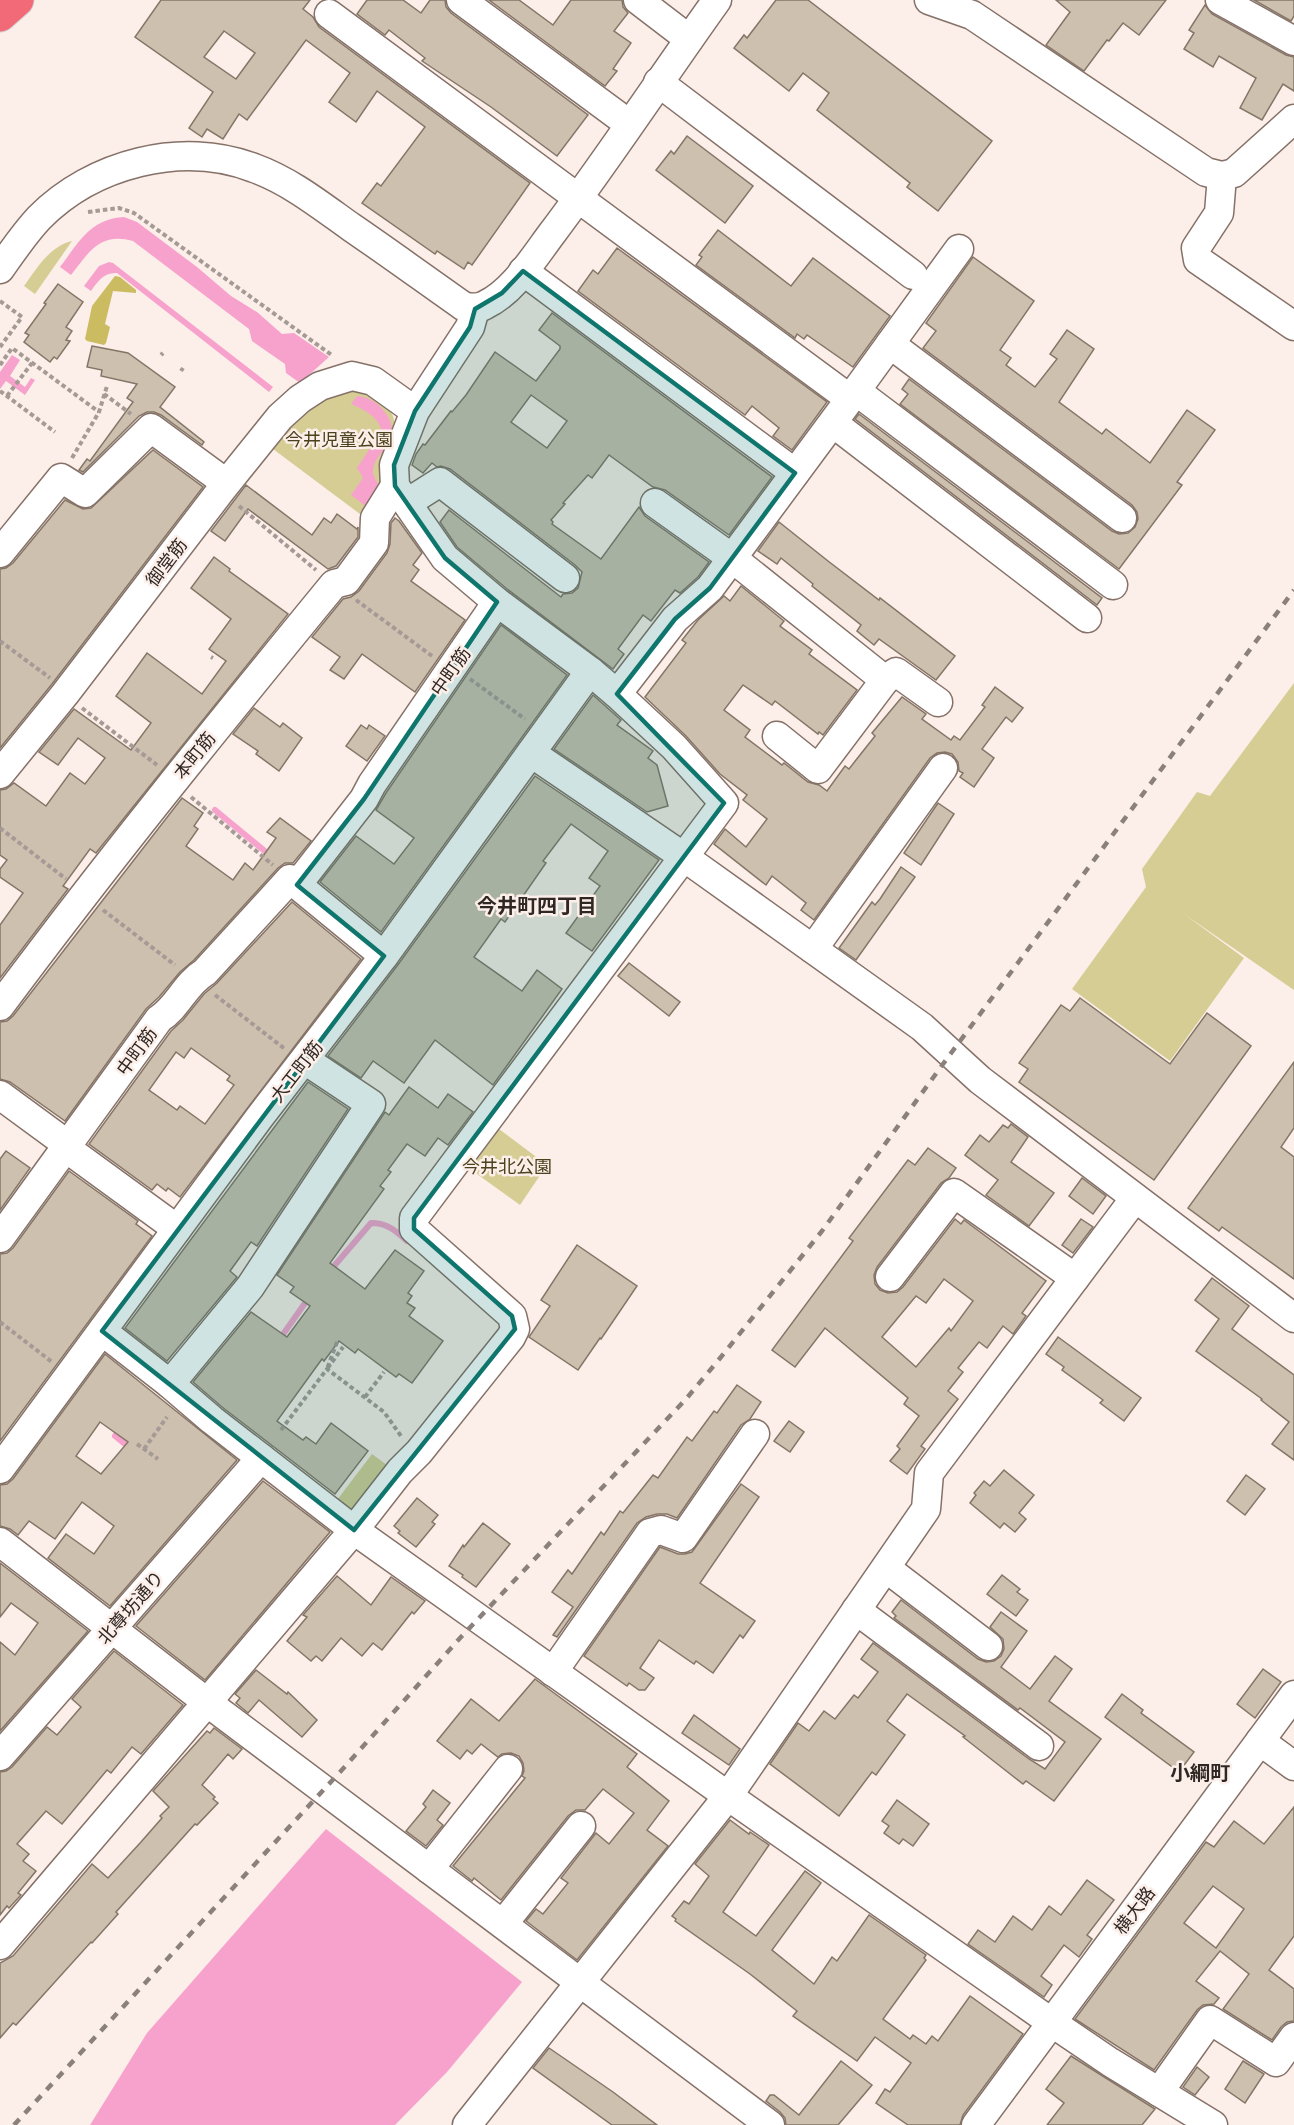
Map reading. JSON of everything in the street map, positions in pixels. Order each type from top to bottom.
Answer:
[{"type":"highway","points":[[0,15],[17,0]]},
{"type":"street","points":[[461,0],[629,124]]},
{"type":"street","points":[[638,0],[689,39]]},
{"type":"street","points":[[0,269],[39,218],[61,200],[100,175],[124,166],[172,157],[220,159],[253,167],[295,187],[463,306],[475,309],[485,306],[502,293],[523,271],[578,199],[717,0]]},
{"type":"street","points":[[929,0],[972,15],[1206,172],[1221,176],[1234,173],[1294,119]]},
{"type":"street","points":[[1220,0],[1292,36]]},
{"type":"street","points":[[329,14],[578,199],[853,395],[1113,585]]},
{"type":"street","points":[[658,82],[913,275]]},
{"type":"street","points":[[1221,176],[1219,213],[1196,249],[1198,260],[1294,326]]},
{"type":"street","points":[[617,694],[675,619],[710,588],[833,423],[958,249]]},
{"type":"street","points":[[523,271],[795,473]]},
{"type":"street","name":"本町筋","points":[[0,1006],[84,893],[174,781],[334,584],[346,581],[374,543],[375,518],[393,497],[394,465],[415,411],[470,327],[475,309]]},
{"type":"street","points":[[890,344],[1122,518]]},
{"type":"street","points":[[352,376],[373,381],[415,411]]},
{"type":"street","name":"御堂筋","points":[[0,774],[280,417],[300,399],[320,386],[352,376]]},
{"type":"street","points":[[833,423],[1087,618]]},
{"type":"street","points":[[0,553],[61,478],[85,493],[152,428],[226,483]]},
{"type":"street","points":[[0,1945],[354,1530],[511,1338],[515,1329],[512,1316],[414,1229],[414,1218],[724,802],[674,747],[617,694],[590,671],[497,602],[445,558],[393,497],[440,482],[565,578]]},
{"type":"street","points":[[655,503],[732,558],[885,680]]},
{"type":"street","name":"中町筋","points":[[0,1238],[159,1019],[166,1014],[194,979],[204,972],[293,882],[364,799],[497,602]]},
{"type":"street","name":"大工町筋","points":[[0,1469],[259,1118],[384,956],[590,671]]},
{"type":"street","points":[[777,736],[818,769],[885,680],[896,672],[938,702]]},
{"type":"street","points":[[538,743],[684,857],[922,1027],[980,1080],[1294,1318]]},
{"type":"street","points":[[813,949],[943,768]]},
{"type":"street","points":[[293,882],[384,956]]},
{"type":"street","points":[[170,1384],[250,1287],[371,1104],[305,1060]]},
{"type":"street","points":[[0,1095],[177,1229]]},
{"type":"street","points":[[890,1277],[954,1193],[1075,1278]]},
{"type":"street","points":[[467,2125],[728,1796],[926,1509],[929,1473],[1135,1198]]},
{"type":"street","points":[[102,1331],[354,1530],[1051,2022],[1110,2062],[1213,2125]]},
{"type":"street","points":[[553,1672],[650,1533],[661,1530],[683,1538],[755,1434]]},
{"type":"street","name":"北尊坊通り","points":[[0,1756],[261,1458]]},
{"type":"street","points":[[0,1542],[208,1703],[770,2125]]},
{"type":"street","points":[[886,1568],[988,1646]]},
{"type":"street","points":[[856,1610],[1039,1746]]},
{"type":"street","name":"横大路","points":[[976,2125],[1294,1695]]},
{"type":"street","points":[[1260,1741],[1294,1766]]},
{"type":"street","points":[[429,1869],[508,1768]]},
{"type":"street","points":[[502,1924],[581,1826]]},
{"type":"street","points":[[1159,2092],[1210,2020],[1276,2062],[1294,2037]]},
{"type":"path","points":[[83,213],[119,208],[134,213],[343,363],[352,376]]},
{"type":"path","points":[[0,301],[22,317],[0,347]]},
{"type":"path","points":[[4,342],[99,412]]},
{"type":"path","points":[[0,365],[12,348]]},
{"type":"path","points":[[32,363],[13,388],[3,394],[55,432]]},
{"type":"path","points":[[61,478],[99,412],[107,386]]},
{"type":"path","points":[[104,394],[152,428]]},
{"type":"path","points":[[0,641],[66,692],[293,882]]},
{"type":"path","points":[[453,667],[538,743]]},
{"type":"path","points":[[0,828],[84,893]]},
{"type":"path","points":[[0,1322],[73,1370]]},
{"type":"path","points":[[327,1369],[337,1342]]},
{"type":"path","points":[[281,1430],[343,1347]]},
{"type":"path","points":[[327,1369],[384,1412],[404,1440]]},
{"type":"path","points":[[365,1396],[384,1372]]},
{"type":"path","points":[[144,1449],[167,1417]]},
{"type":"path","points":[[137,1443],[158,1459]]},
{"type":"highlighted area","points":[[523,271],[795,473],[710,588],[675,619],[617,694],[724,803],[414,1218],[414,1229],[512,1316],[515,1329],[354,1530],[102,1331],[384,956],[297,885],[364,799],[497,602],[445,558],[395,486],[394,465],[415,411],[470,327],[475,309],[502,293]]},
{"type":"green space","points":[[72,241],[35,294],[24,286],[51,253]]},
{"type":"green space","name":"今井児童公園","points":[[360,390],[386,403],[393,416],[396,429],[380,466],[381,482],[364,517],[269,446],[319,395]]},
{"type":"green space","points":[[1294,683],[1294,990],[1184,914],[1244,958],[1170,1061],[1072,989],[1146,887],[1142,869],[1197,792],[1210,796]]},
{"type":"green space","name":"今井北公園","points":[[499,1129],[547,1165],[520,1205],[470,1169]]},
{"type":"green space","points":[[372,1454],[387,1465],[348,1514],[334,1504]]},
{"type":"shaded area","points":[[124,217],[137,222],[231,296],[257,312],[282,334],[294,333],[329,357],[300,383],[286,373],[285,364],[252,341],[249,329],[133,241],[112,239],[96,246],[71,275],[60,267],[86,233],[102,222]]},
{"type":"shaded area","points":[[109,262],[273,387],[269,392],[117,273],[105,276],[91,291],[84,286],[99,266]]},
{"type":"shaded area","points":[[115,276],[120,277],[136,290],[136,293],[113,291],[105,324],[110,327],[106,343],[104,345],[87,341],[85,339],[92,306]]},
{"type":"shaded area","points":[[12,355],[20,360],[10,376],[25,387],[31,378],[35,380],[25,395],[6,381],[0,389],[0,372]]},
{"type":"shaded area","points":[[357,396],[369,399],[378,405],[390,421],[392,429],[388,444],[373,471],[381,488],[367,507],[351,495],[363,478],[357,468],[381,428],[369,413],[351,404]]},
{"type":"shaded area","points":[[326,1829],[522,1982],[447,2072],[395,2125],[90,2125],[147,2033]]},
{"type":"building","points":[[161,0],[310,0],[303,9],[313,17],[319,27],[530,183],[472,265],[468,262],[464,269],[437,251],[435,254],[362,203],[377,183],[381,186],[425,127],[377,91],[356,122],[329,102],[350,73],[306,40],[247,120],[239,114],[223,139],[207,129],[202,137],[189,128],[213,92],[135,37]],"holes":[[[224,31],[255,53],[236,79],[204,57]]]},
{"type":"building","points":[[367,0],[403,0],[421,13],[430,0],[445,0],[446,7],[451,13],[588,115],[557,156],[491,107],[422,61],[425,58],[389,30],[385,35],[357,14]]},
{"type":"building","points":[[489,0],[519,0],[553,25],[571,0],[622,0],[623,7],[628,13],[614,31],[631,43],[613,69],[617,71],[605,86]]},
{"type":"building","points":[[776,0],[808,0],[992,141],[938,211],[907,187],[910,183],[817,110],[829,93],[803,73],[789,91],[734,48],[744,35],[747,38]]},
{"type":"building","points":[[1056,0],[1166,0],[1139,35],[1123,23],[1084,71],[1046,45],[1070,12]]},
{"type":"building","points":[[1254,0],[1294,0],[1294,16],[1291,21]]},
{"type":"building","points":[[1205,5],[1212,14],[1286,55],[1294,57],[1294,91],[1283,84],[1262,120],[1240,108],[1256,78],[1219,56],[1213,67],[1184,49],[1194,33],[1189,30]]},
{"type":"building","points":[[687,136],[753,186],[725,223],[656,170],[671,151],[674,154]]},
{"type":"building","points":[[718,230],[791,286],[813,258],[890,316],[853,367],[807,335],[804,339],[797,334],[795,338],[696,265],[702,257],[699,255]]},
{"type":"building","points":[[617,248],[827,402],[792,450],[773,436],[779,428],[752,406],[745,415],[578,291],[593,270],[598,274]]},
{"type":"building","points":[[973,257],[1034,301],[1000,350],[1011,358],[1006,365],[1035,387],[1057,359],[1050,354],[1067,330],[1094,349],[1059,402],[1102,434],[1106,429],[1150,463],[1187,410],[1215,430],[1177,482],[1182,485],[1119,569],[900,404],[908,394],[902,389],[909,379],[1112,531],[1119,534],[1128,533],[1135,527],[1138,519],[1137,512],[1132,505],[923,348],[936,331],[926,323]]},
{"type":"building","points":[[58,284],[83,302],[66,327],[72,331],[66,340],[70,341],[57,359],[54,357],[50,362],[24,342],[29,335],[25,333]]},
{"type":"building","points":[[552,313],[772,477],[729,535],[665,490],[653,487],[609,455],[592,478],[588,475],[563,503],[565,504],[551,520],[552,524],[601,559],[639,507],[645,516],[709,562],[698,577],[680,593],[675,590],[651,621],[643,615],[618,649],[624,654],[613,669],[507,589],[457,547],[440,522],[449,510],[561,597],[578,588],[582,572],[450,469],[437,467],[432,463],[423,473],[412,465],[423,444],[425,445],[466,395],[495,352],[536,381],[560,349],[560,346],[539,330]],"holes":[[[531,395],[567,421],[547,448],[511,422]]]},
{"type":"building","points":[[92,346],[128,353],[175,387],[160,407],[204,442],[202,445],[161,415],[147,412],[139,416],[83,472],[79,470],[87,459],[90,461],[133,402],[127,398],[137,384],[101,376],[102,370],[87,367]]},
{"type":"building","points":[[859,414],[1102,598],[1097,605],[855,419]]},
{"type":"building","points":[[153,450],[203,487],[0,748],[0,569],[13,563],[65,500],[83,509],[91,508]]},
{"type":"building","points":[[246,485],[312,535],[324,518],[331,523],[337,514],[357,529],[358,527],[358,537],[336,566],[328,569],[248,509],[225,541],[211,531]]},
{"type":"building","points":[[395,518],[422,553],[413,565],[419,570],[411,581],[465,620],[415,692],[362,654],[344,679],[330,670],[340,657],[312,637],[343,599],[359,591],[387,553],[391,523]]},
{"type":"building","points":[[779,522],[955,656],[936,680],[879,639],[874,645],[857,631],[861,625],[781,558],[777,564],[758,551]]},
{"type":"building","points":[[214,557],[230,569],[229,571],[288,614],[96,853],[90,849],[63,886],[68,889],[0,978],[0,925],[23,893],[0,877],[0,869],[7,860],[0,855],[0,790],[14,783],[46,806],[70,773],[85,784],[105,758],[78,738],[58,765],[39,752],[74,709],[131,750],[151,723],[116,696],[147,653],[202,694],[226,661],[209,649],[231,619],[191,588]]},
{"type":"building","points":[[741,586],[784,621],[780,626],[812,650],[809,654],[857,690],[823,735],[819,732],[818,734],[775,701],[772,705],[743,685],[724,710],[750,730],[745,737],[782,765],[784,763],[808,782],[819,785],[827,791],[845,766],[849,769],[875,736],[872,733],[902,697],[926,714],[922,719],[951,740],[954,736],[960,740],[985,707],[982,705],[995,687],[1023,708],[1012,722],[1006,717],[982,749],[994,758],[974,787],[960,777],[963,773],[959,771],[958,762],[952,754],[937,753],[930,758],[814,920],[801,910],[806,903],[772,876],[766,885],[714,844],[725,829],[746,847],[767,819],[743,800],[747,795],[720,774],[686,736],[645,697],[686,643],[682,640],[698,620],[724,596],[730,601]]},
{"type":"building","points":[[501,625],[567,675],[381,932],[320,882],[356,836],[394,864],[414,838],[376,810]]},
{"type":"building","points":[[593,695],[621,720],[617,725],[653,751],[648,758],[657,765],[668,806],[647,812],[554,749]]},
{"type":"building","points":[[254,708],[280,727],[283,723],[302,738],[279,771],[256,754],[258,751],[233,734]]},
{"type":"building","points":[[361,725],[367,729],[369,725],[385,736],[367,761],[346,746]]},
{"type":"building","points":[[535,776],[659,860],[592,951],[566,933],[600,886],[589,878],[608,851],[571,824],[543,861],[546,863],[505,922],[501,919],[474,957],[522,991],[537,970],[562,989],[493,1085],[435,1040],[404,1083],[373,1061],[361,1078],[328,1056],[397,966]]},
{"type":"building","points":[[182,798],[203,813],[194,826],[198,829],[186,846],[233,880],[245,863],[253,870],[276,838],[267,832],[280,818],[311,841],[293,863],[285,863],[278,868],[146,1009],[65,1121],[10,1082],[0,1079],[0,1022],[7,1021],[13,1016]]},
{"type":"building","points":[[938,803],[954,814],[921,865],[904,853]]},
{"type":"building","points":[[901,867],[915,877],[856,960],[839,948],[872,902],[875,905],[880,899]]},
{"type":"building","points":[[292,902],[361,959],[180,1197],[168,1188],[166,1191],[157,1184],[152,1190],[89,1144],[171,1031]],"holes":[[[191,1048],[230,1076],[227,1080],[234,1085],[205,1124],[180,1106],[177,1110],[149,1090],[176,1052],[184,1058]]]},
{"type":"building","points":[[629,963],[680,1002],[669,1016],[618,976]]},
{"type":"building","points":[[1080,998],[1170,1064],[1207,1013],[1251,1046],[1154,1180],[1019,1082],[1028,1069],[1019,1063],[1061,1005],[1070,1011]]},
{"type":"building","points":[[1294,1062],[1294,1128],[1281,1147],[1294,1157],[1294,1279],[1222,1227],[1219,1231],[1188,1208]]},
{"type":"building","points":[[308,1082],[348,1109],[257,1246],[251,1242],[230,1271],[237,1277],[167,1361],[125,1328]]},
{"type":"building","points":[[409,1087],[438,1108],[448,1094],[473,1112],[448,1145],[438,1138],[425,1156],[407,1144],[388,1170],[391,1172],[380,1186],[384,1189],[330,1263],[365,1289],[395,1250],[424,1271],[408,1293],[412,1296],[407,1303],[415,1308],[409,1316],[443,1341],[412,1383],[399,1374],[396,1377],[358,1349],[355,1353],[339,1341],[324,1361],[322,1359],[277,1421],[303,1440],[306,1437],[316,1444],[331,1423],[368,1451],[335,1494],[193,1382],[251,1312],[287,1337],[310,1306],[290,1292],[294,1287],[277,1275],[385,1112],[389,1115]]},
{"type":"building","points":[[1011,1124],[1028,1137],[1011,1162],[1054,1193],[1029,1226],[986,1195],[998,1180],[965,1155],[980,1135],[989,1142],[1003,1125],[1008,1128]]},
{"type":"building","points":[[928,1148],[956,1168],[949,1178],[941,1183],[877,1267],[874,1275],[875,1284],[880,1290],[888,1293],[897,1292],[903,1287],[955,1219],[961,1224],[964,1220],[1046,1281],[1022,1313],[1026,1316],[1013,1334],[1003,1326],[987,1348],[979,1342],[958,1368],[963,1372],[948,1391],[958,1399],[921,1446],[925,1449],[907,1474],[890,1461],[900,1449],[897,1446],[919,1416],[904,1404],[908,1398],[825,1328],[795,1367],[772,1350],[853,1241],[849,1238],[908,1160],[915,1165]],"holes":[[[944,1279],[973,1301],[951,1331],[949,1328],[916,1367],[882,1337],[916,1296],[926,1303]]]},
{"type":"building","points":[[6,1151],[30,1168],[0,1210],[0,1159]]},
{"type":"building","points":[[69,1171],[138,1221],[136,1224],[152,1236],[0,1441],[0,1254],[7,1253],[13,1248]]},
{"type":"building","points":[[1082,1178],[1106,1196],[1093,1214],[1069,1196]]},
{"type":"building","points":[[1081,1219],[1093,1227],[1073,1253],[1062,1245]]},
{"type":"building","points":[[577,1245],[637,1286],[578,1370],[529,1337],[550,1306],[541,1300]]},
{"type":"building","points":[[1212,1278],[1249,1306],[1232,1329],[1294,1375],[1294,1460],[1272,1444],[1289,1422],[1262,1399],[1196,1351],[1219,1319],[1195,1300]]},
{"type":"building","points":[[1058,1337],[1141,1398],[1124,1421],[1100,1403],[1103,1400],[1062,1370],[1064,1367],[1046,1354]]},
{"type":"building","points":[[105,1354],[237,1460],[110,1606],[48,1558],[66,1534],[94,1554],[114,1526],[82,1502],[55,1539],[29,1521],[18,1535],[0,1526],[0,1485],[7,1484]],"holes":[[[100,1422],[128,1442],[101,1474],[76,1456]]]},
{"type":"building","points":[[737,1385],[761,1402],[750,1419],[741,1425],[677,1518],[667,1514],[657,1514],[637,1523],[557,1637],[553,1635],[573,1607],[552,1592],[568,1570],[572,1574],[601,1532],[604,1535],[620,1511],[623,1513],[653,1475],[658,1478],[687,1437],[692,1441],[714,1411],[717,1413]]},
{"type":"building","points":[[789,1421],[804,1432],[790,1452],[774,1441]]},
{"type":"building","points":[[1004,1470],[1034,1495],[1019,1513],[1026,1519],[1015,1532],[1004,1523],[1000,1528],[970,1503],[976,1495],[974,1493],[984,1481],[990,1486]]},
{"type":"building","points":[[1246,1475],[1265,1489],[1245,1515],[1227,1501]]},
{"type":"building","points":[[263,1481],[330,1532],[205,1680],[136,1626]]},
{"type":"building","points":[[741,1484],[759,1497],[700,1583],[755,1621],[743,1638],[740,1635],[713,1673],[696,1661],[694,1664],[659,1640],[640,1668],[654,1678],[645,1690],[639,1690],[629,1683],[627,1686],[584,1656],[660,1547],[678,1554],[692,1552]]},
{"type":"building","points":[[417,1498],[438,1515],[432,1522],[435,1524],[416,1547],[398,1533],[400,1531],[394,1526]]},
{"type":"building","points":[[483,1523],[510,1544],[476,1587],[449,1566],[463,1545],[464,1547]]},
{"type":"building","points":[[0,1563],[88,1631],[0,1731],[0,1642],[15,1655],[38,1623],[11,1603],[0,1617]]},
{"type":"building","points":[[1002,1575],[1020,1589],[1017,1592],[1028,1600],[1016,1616],[987,1594]]},
{"type":"building","points":[[337,1576],[371,1605],[391,1577],[425,1601],[414,1614],[412,1612],[382,1650],[373,1643],[362,1656],[341,1638],[322,1661],[316,1656],[311,1661],[287,1641],[307,1617],[303,1615]]},
{"type":"building","points":[[901,1600],[978,1659],[986,1662],[994,1661],[1001,1656],[1004,1649],[1003,1639],[990,1627],[1001,1612],[1027,1631],[1001,1667],[1030,1689],[1055,1656],[1072,1669],[1049,1701],[1101,1739],[1054,1801],[1026,1781],[1023,1784],[963,1737],[965,1736],[907,1694],[887,1721],[905,1735],[876,1775],[872,1772],[839,1816],[770,1764],[798,1723],[809,1731],[824,1711],[835,1719],[854,1695],[858,1698],[878,1672],[861,1659],[873,1643],[1045,1769],[1065,1742],[894,1618],[896,1616],[892,1612]]},
{"type":"building","points":[[114,1651],[183,1705],[141,1754],[132,1747],[111,1773],[107,1770],[62,1824],[46,1811],[17,1844],[29,1854],[23,1861],[36,1871],[18,1893],[21,1895],[0,1915],[0,1772],[12,1767],[47,1727],[57,1735],[81,1707],[72,1699]]},
{"type":"building","points":[[1263,1669],[1281,1682],[1255,1718],[1237,1704]]},
{"type":"building","points":[[256,1670],[287,1694],[288,1692],[317,1720],[302,1737],[259,1700],[248,1713],[236,1703],[240,1698],[235,1694]]},
{"type":"building","points":[[535,1679],[637,1754],[627,1767],[669,1801],[647,1830],[668,1846],[577,1960],[526,1921],[536,1909],[543,1914],[568,1883],[561,1878],[596,1833],[609,1844],[634,1813],[603,1789],[585,1810],[576,1810],[568,1816],[501,1900],[474,1878],[472,1881],[453,1866],[525,1778],[522,1776],[523,1763],[519,1756],[511,1753],[498,1757],[481,1744],[472,1754],[467,1750],[460,1759],[437,1741],[471,1699],[499,1721]]},
{"type":"building","points":[[1122,1694],[1143,1710],[1141,1713],[1194,1752],[1179,1772],[1105,1717]]},
{"type":"building","points":[[694,1715],[740,1749],[729,1765],[682,1733]]},
{"type":"building","points":[[214,1728],[242,1749],[233,1759],[228,1754],[202,1785],[218,1803],[197,1825],[195,1824],[116,1912],[118,1914],[16,2025],[13,2023],[0,2038],[0,1963],[13,1956],[92,1864],[108,1878],[141,1842],[169,1807],[153,1791],[207,1731],[210,1733]]},
{"type":"building","points":[[433,1790],[450,1803],[437,1820],[443,1825],[426,1846],[406,1831],[426,1807],[423,1804]]},
{"type":"building","points":[[897,1800],[929,1824],[913,1846],[903,1839],[899,1844],[884,1833],[889,1826],[882,1821]]},
{"type":"building","points":[[1294,1807],[1294,1936],[1269,1970],[1294,1989],[1294,2021],[1287,2022],[1281,2027],[1272,2040],[1223,2009],[1249,1974],[1220,1951],[1196,1981],[1219,1998],[1214,2004],[1203,2005],[1197,2010],[1154,2070],[1075,2019],[1206,1842],[1214,1847],[1234,1821],[1264,1844]],"holes":[[[1213,1886],[1244,1909],[1216,1948],[1184,1923]]]},
{"type":"building","points":[[730,1820],[769,1845],[723,1912],[756,1936],[805,1871],[821,1883],[772,1950],[814,1984],[832,1957],[837,1961],[869,1915],[926,1955],[924,1958],[926,1960],[883,2019],[910,2039],[913,2035],[926,2044],[932,2036],[938,2041],[970,1996],[1023,2034],[963,2115],[960,2125],[908,2125],[876,2103],[885,2089],[890,2092],[911,2063],[875,2037],[857,2061],[793,2016],[797,2011],[750,1974],[675,1921],[676,1919],[672,1916],[684,1901],[689,1904],[709,1876],[695,1864]]},
{"type":"building","points":[[1087,1880],[1114,1900],[1087,1935],[1092,1939],[1079,1957],[1064,1945],[1041,1976],[1052,1985],[1044,1997],[968,1944],[978,1930],[995,1942],[1013,1916],[1032,1930],[1049,1906],[1061,1915]]},
{"type":"building","points":[[549,2048],[657,2125],[612,2125],[533,2068]]},
{"type":"building","points":[[1071,2056],[1155,2109],[1142,2125],[1047,2125],[1064,2103],[1046,2089]]},
{"type":"building","points":[[841,2061],[872,2085],[838,2125],[786,2125],[785,2118],[780,2112],[766,2101],[770,2095],[774,2095],[799,2115]]},
{"type":"building","points":[[1243,2061],[1264,2074],[1245,2103],[1225,2089]]},
{"type":"building","points":[[1197,2067],[1209,2077],[1195,2095],[1183,2087]]},
{"type":"waterway","points":[[215,810],[272,857]]},
{"type":"waterway","points":[[329,1272],[371,1223],[391,1228],[407,1241]]},
{"type":"waterway","points":[[279,1340],[310,1296]]},
{"type":"waterway","points":[[120,1429],[115,1436],[131,1449]]},
{"type":"railway","points":[[14,2125],[340,1772],[461,1637],[686,1399],[822,1231],[1294,590]]},
{"type":"district","name":"今井町四丁目","points":[[537,905]]},
{"type":"district","name":"小綱町","points":[[1200,1772]]}]
